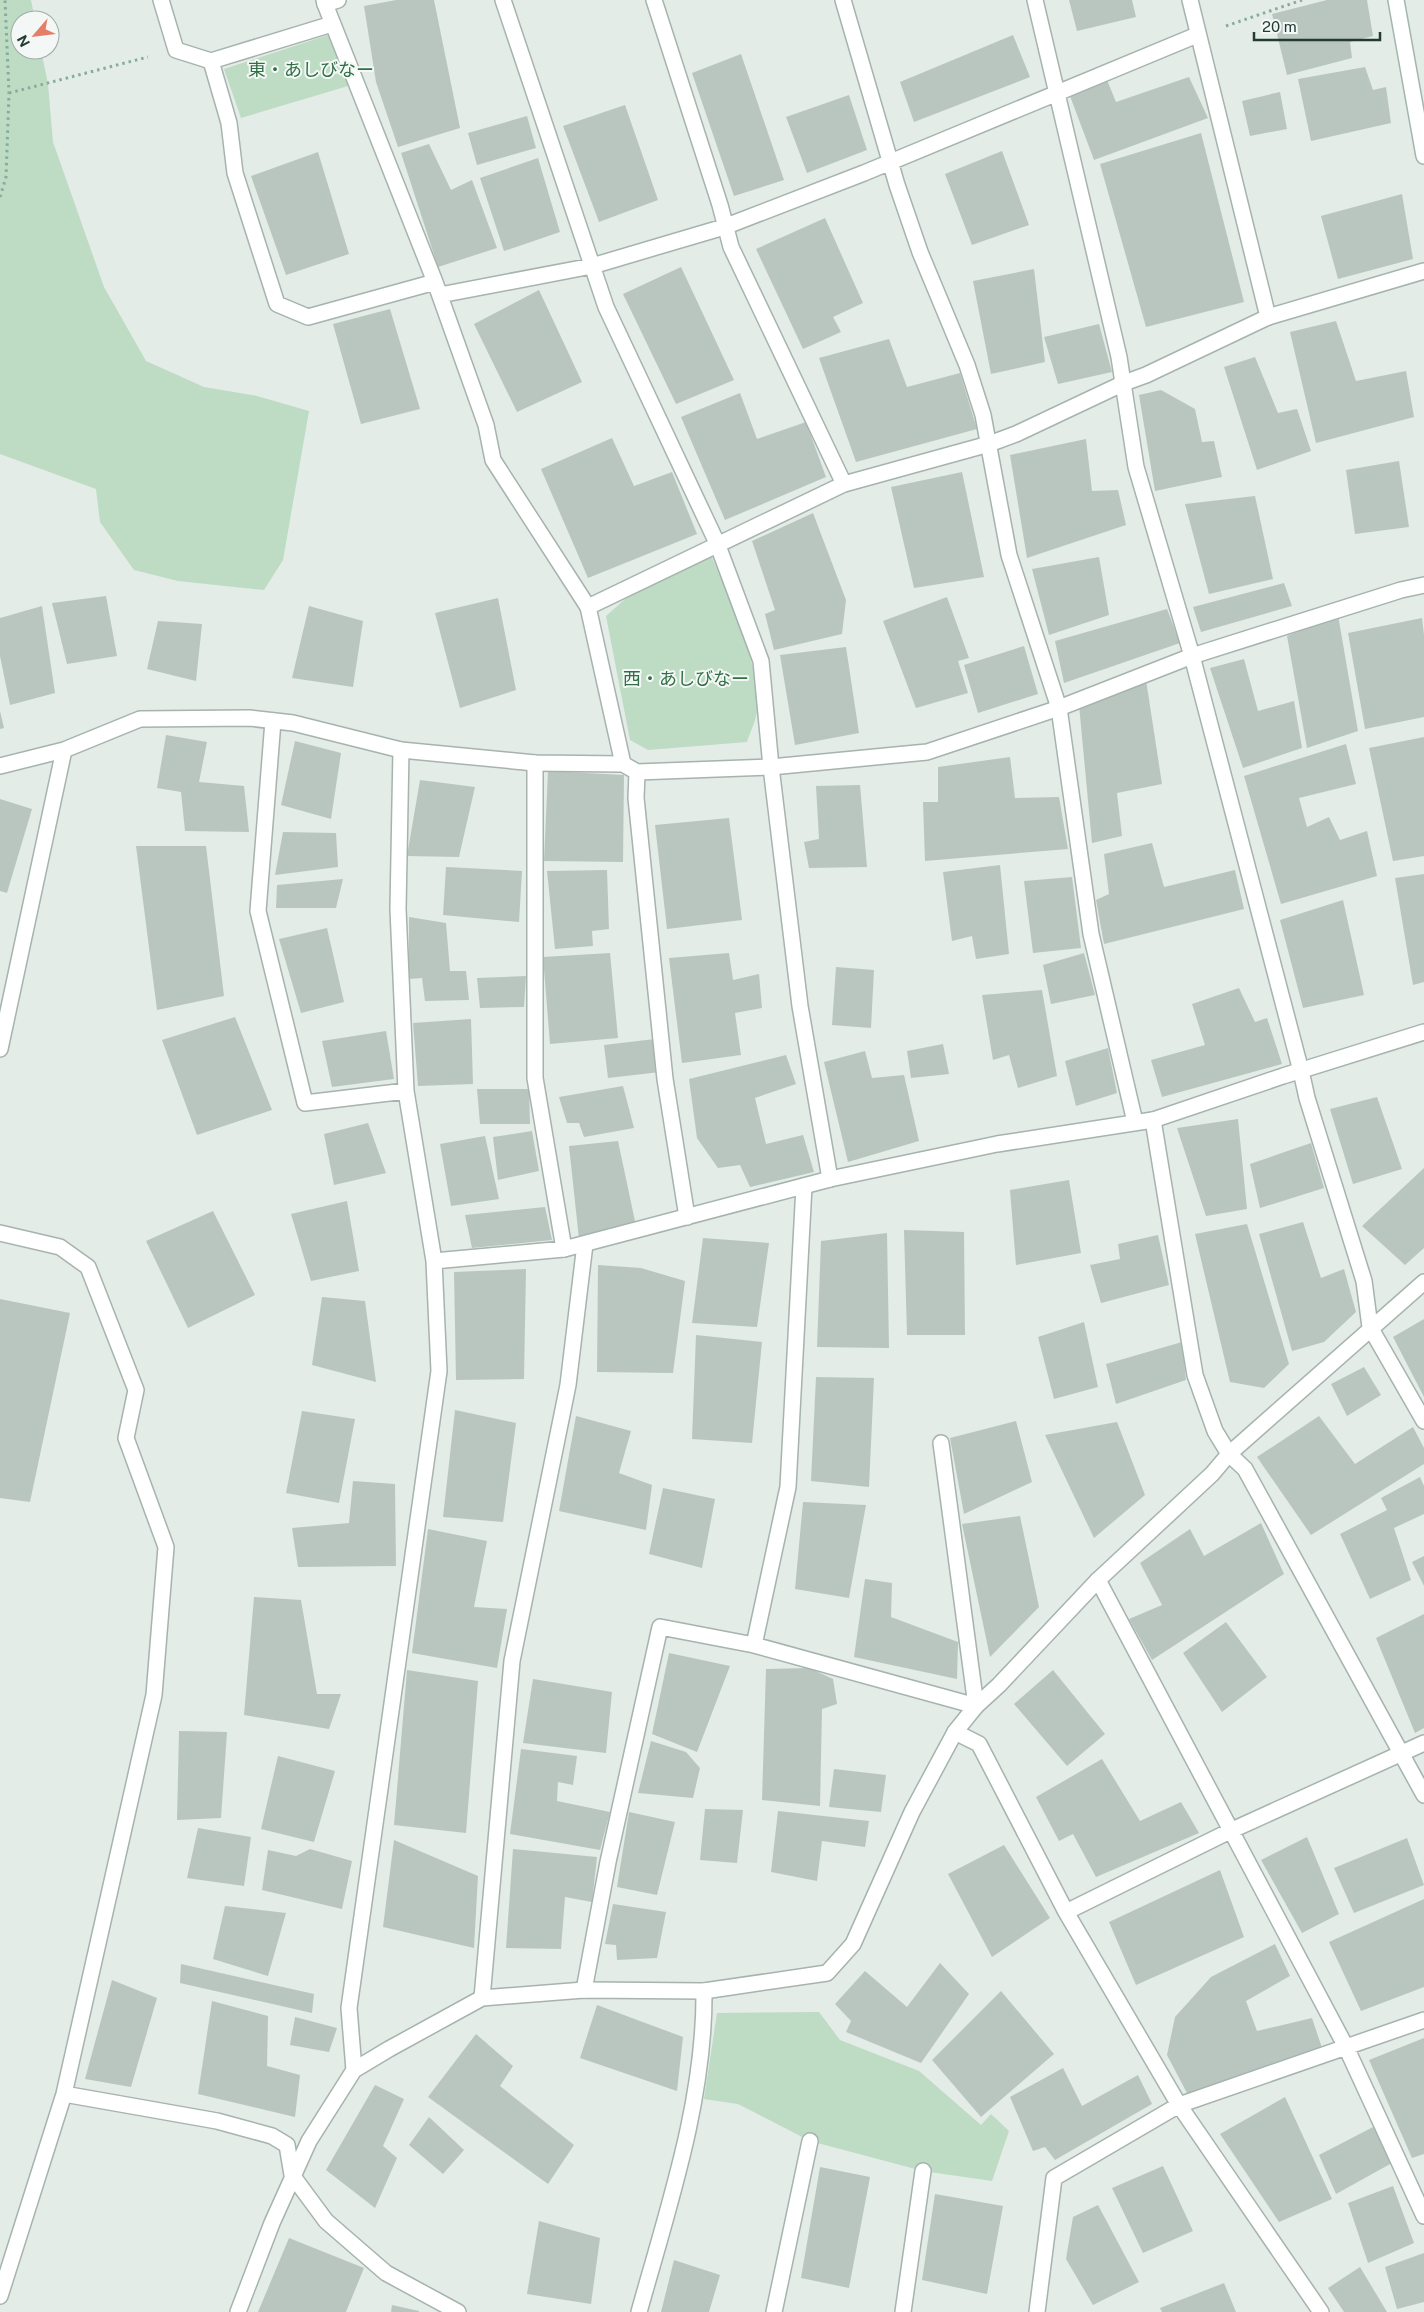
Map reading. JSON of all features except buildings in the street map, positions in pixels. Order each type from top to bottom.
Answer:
[{"type":"street","points":[[161,0],[176,50],[211,60],[332,24]]},
{"type":"street","points":[[503,0],[606,307],[717,543],[761,660],[771,767],[800,1006],[830,1179]]},
{"type":"street","points":[[654,0],[720,205],[724,227],[731,248],[844,484]]},
{"type":"street","points":[[843,0],[890,162],[920,252],[967,365],[983,415],[1010,555],[1059,708],[1091,934],[1135,1122]]},
{"type":"street","points":[[1035,0],[1124,383],[1136,466],[1192,656],[1307,1098],[1364,1281],[1370,1327],[1424,1421]]},
{"type":"street","points":[[1190,0],[1197,35],[1268,317]]},
{"type":"street","points":[[1396,0],[1424,156]]},
{"type":"street","points":[[329,1],[332,24],[437,289],[486,425],[492,460],[588,606],[623,764]]},
{"type":"street","points":[[211,60],[229,123],[235,173],[276,304],[308,318],[437,289],[592,266],[724,227],[890,162],[1197,35]]},
{"type":"street","points":[[588,606],[844,484],[989,444],[1016,434],[1124,383],[1146,375],[1268,317],[1424,271]]},
{"type":"street","points":[[0,766],[64,750],[140,719],[249,718],[293,723],[402,750],[536,762],[623,764],[637,772],[771,767],[927,752],[1059,708],[1192,656],[1401,590],[1424,585]]},
{"type":"street","points":[[273,721],[258,911],[305,1103],[406,1091]]},
{"type":"street","points":[[0,1049],[64,750]]},
{"type":"street","points":[[354,2070],[348,2008],[439,1371],[434,1260],[406,1091],[398,909],[402,750]]},
{"type":"street","points":[[536,762],[535,1078],[564,1249]]},
{"type":"street","points":[[637,772],[636,798],[665,1079],[687,1217]]},
{"type":"street","points":[[434,1260],[564,1249],[830,1179],[997,1144],[1153,1120],[1424,1032]]},
{"type":"street","points":[[1153,1120],[1195,1375],[1215,1431],[1229,1454],[1245,1469],[1424,1795]]},
{"type":"street","points":[[754,1645],[788,1487],[804,1186]]},
{"type":"street","points":[[0,1233],[60,1247],[88,1267],[136,1390],[126,1438],[166,1547],[154,1695],[64,2094],[0,2296]]},
{"type":"street","points":[[482,1998],[512,1661],[568,1385],[585,1244]]},
{"type":"street","points":[[238,2312],[292,2175],[309,2140],[354,2070],[482,1998],[584,1990],[704,1991],[827,1973],[853,1944],[912,1812],[956,1732],[976,1706],[999,1685],[1098,1580],[1212,1474],[1229,1454],[1370,1327],[1424,1282]]},
{"type":"street","points":[[941,1442],[976,1706]]},
{"type":"street","points":[[1098,1580],[1346,2047],[1424,2216]]},
{"type":"street","points":[[584,1990],[608,1862],[660,1627],[754,1645],[976,1706]]},
{"type":"street","points":[[956,1732],[979,1744],[1066,1912],[1179,2105],[1321,2312]]},
{"type":"street","points":[[1066,1912],[1230,1831],[1424,1743]]},
{"type":"street","points":[[639,2312],[693,2110],[704,2011],[704,1991]]},
{"type":"street","points":[[1037,2312],[1054,2178],[1179,2105],[1424,2020]]},
{"type":"street","points":[[64,2094],[217,2121],[272,2136],[287,2145],[292,2175],[326,2221],[386,2274],[458,2312]]},
{"type":"street","points":[[774,2312],[810,2141]]},
{"type":"street","points":[[903,2312],[923,2171]]},
{"type":"path","points":[[0,196],[6,177],[9,93],[5,0]]},
{"type":"path","points":[[1197,35],[1302,0]]},
{"type":"path","points":[[9,93],[176,50]]},
{"type":"green space","points":[[0,0],[31,0],[33,10],[10,10],[10,60],[43,60],[48,84],[53,142],[104,287],[146,361],[204,387],[257,396],[309,411],[283,560],[264,590],[178,581],[134,570],[100,522],[96,489],[0,454]]},
{"type":"green space","name":"東・あしびなー","points":[[331,34],[348,86],[241,118],[224,69]]},
{"type":"green space","name":"西・あしびなー","points":[[711,555],[735,611],[748,649],[756,689],[757,713],[755,721],[747,742],[648,750],[630,740],[606,616],[641,585]]},
{"type":"green space","points":[[819,2012],[840,2040],[919,2071],[981,2125],[991,2114],[1009,2131],[992,2181],[923,2171],[810,2141],[738,2104],[704,2099],[717,2013]]}]
